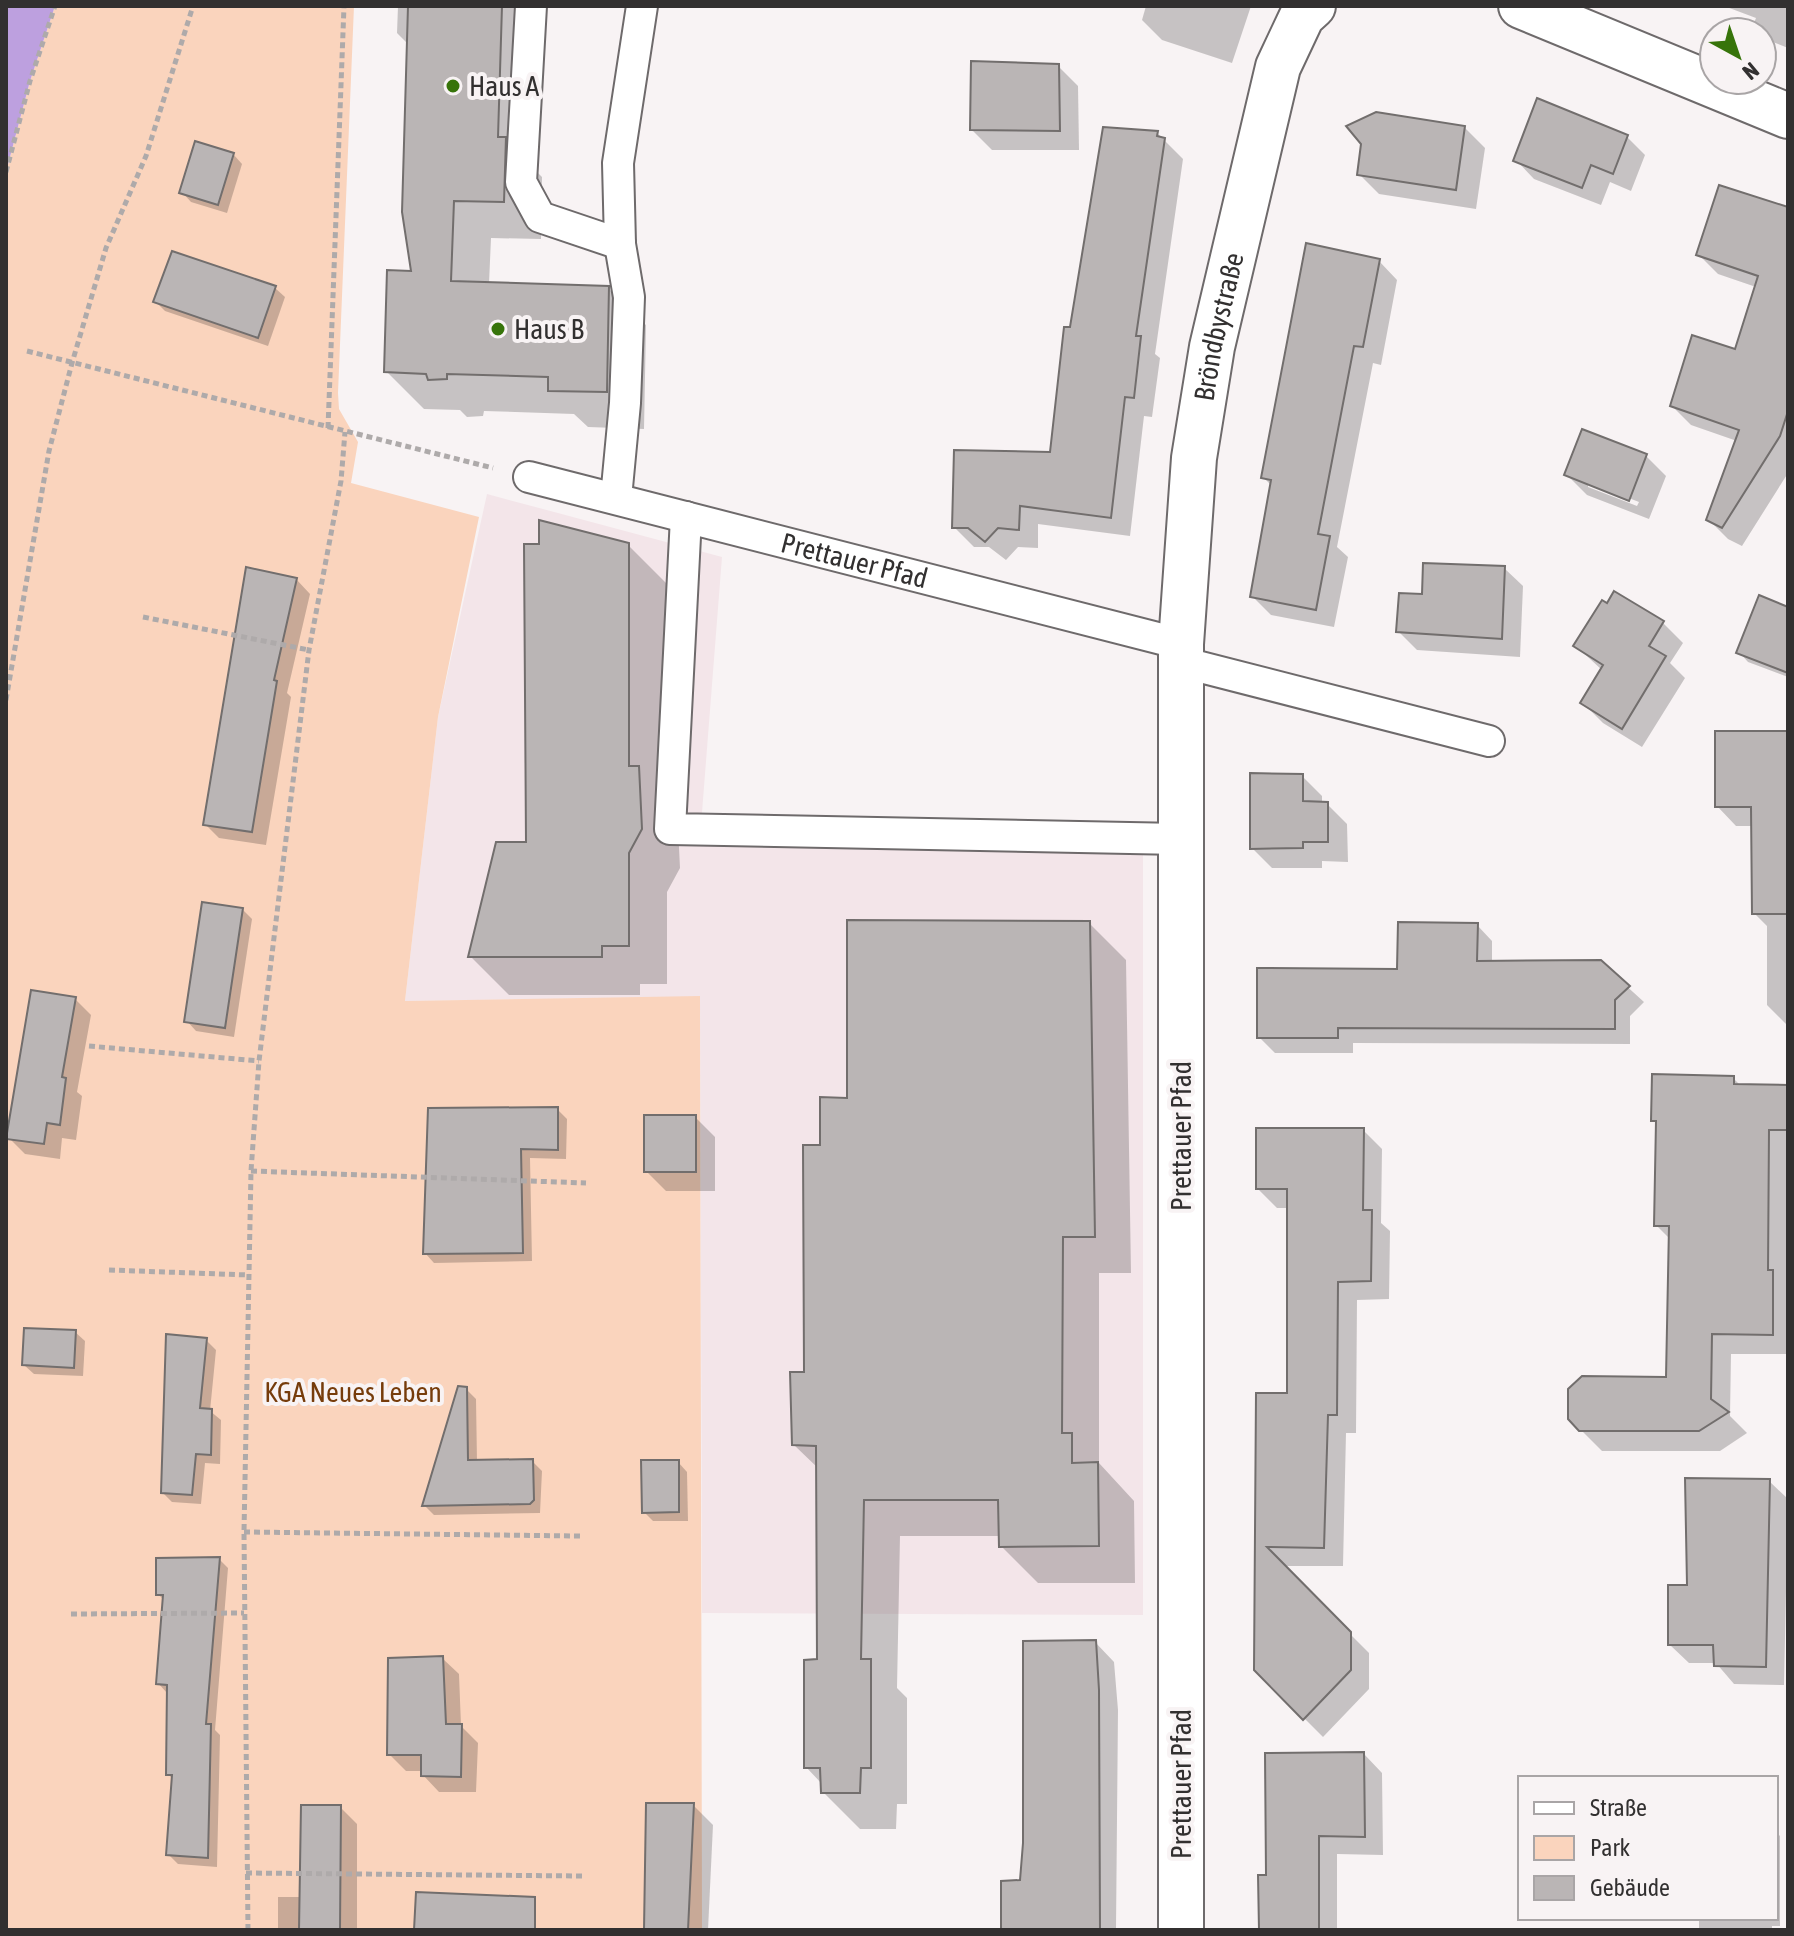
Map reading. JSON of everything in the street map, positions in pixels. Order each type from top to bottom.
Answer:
[{"type":"street","name":"Bröndbystraße","points":[[1181,653],[1194,458],[1212,347],[1278,67],[1302,16],[1313,6]]},
{"type":"street","points":[[1521,6],[1788,116]]},
{"type":"street","name":"Prettauer Pfad","points":[[1181,653],[1181,1930]]},
{"type":"lane","points":[[531,6],[521,182],[540,217],[620,244]]},
{"type":"lane","points":[[616,498],[625,403],[629,297],[620,244],[618,163],[642,6]]},
{"type":"lane","name":"Prettauer Pfad","points":[[529,477],[1181,653],[1489,741]]},
{"type":"lane","points":[[686,517],[670,829],[1180,839]]},
{"type":"path","points":[[6,172],[30,81],[55,6]]},
{"type":"path","points":[[6,700],[49,451],[72,363],[106,248],[146,156],[193,6]]},
{"type":"path","points":[[328,428],[344,6]]},
{"type":"path","points":[[27,351],[529,477]]},
{"type":"path","points":[[248,1930],[244,1532],[251,1171],[259,1061],[309,650],[341,481],[345,432]]},
{"type":"path","points":[[143,617],[309,650]]},
{"type":"path","points":[[89,1046],[259,1061]]},
{"type":"path","points":[[251,1171],[586,1183]]},
{"type":"path","points":[[109,1270],[249,1275]]},
{"type":"path","points":[[244,1532],[580,1536]]},
{"type":"path","points":[[71,1614],[244,1613]]},
{"type":"path","points":[[246,1873],[582,1876]]},
{"type":"shaded area","points":[[6,6],[55,6],[30,81],[6,172]]},
{"type":"shaded area","points":[[487,494],[722,557],[700,838],[1143,836],[1143,1615],[702,1613],[700,997],[405,1001],[438,717]]},
{"type":"green space","name":"KGA Neues Leben","points":[[55,6],[354,6],[338,393],[339,409],[358,442],[351,483],[479,517],[438,717],[405,1001],[700,996],[702,1930],[6,1930],[6,172],[30,81]]},
{"type":"building","points":[[408,6],[502,6],[498,137],[506,137],[504,202],[454,201],[451,281],[609,286],[607,392],[548,391],[548,377],[447,374],[447,379],[428,380],[426,374],[384,372],[387,270],[411,271],[402,212]]},
{"type":"building","points":[[971,61],[1059,64],[1060,131],[970,130]]},
{"type":"building","points":[[1537,98],[1628,135],[1613,174],[1591,165],[1582,188],[1513,161]]},
{"type":"building","points":[[1376,112],[1465,126],[1456,190],[1357,175],[1361,144],[1346,126]]},
{"type":"building","points":[[1103,127],[1158,131],[1157,136],[1165,138],[1136,336],[1141,336],[1134,398],[1125,397],[1111,518],[1020,506],[1019,530],[998,528],[985,542],[968,528],[952,528],[954,450],[1050,452],[1064,327],[1070,327]]},
{"type":"building","points":[[195,141],[234,153],[218,205],[179,193]]},
{"type":"building","points":[[1719,185],[1788,207],[1788,411],[1780,436],[1722,528],[1706,520],[1739,430],[1670,406],[1692,335],[1735,349],[1758,276],[1696,255]]},
{"type":"building","points":[[1306,243],[1380,259],[1363,347],[1354,346],[1318,534],[1330,536],[1316,610],[1250,597],[1271,480],[1261,478]]},
{"type":"building","points":[[172,251],[276,286],[258,338],[153,302]]},
{"type":"building","points":[[1582,429],[1647,454],[1629,501],[1564,475]]},
{"type":"building","points":[[539,520],[629,543],[629,766],[639,766],[642,829],[629,853],[629,946],[602,946],[602,957],[468,957],[496,842],[526,842],[524,544],[539,544]]},
{"type":"building","points":[[1423,563],[1505,566],[1502,639],[1396,632],[1399,593],[1422,594]]},
{"type":"building","points":[[246,567],[297,578],[274,680],[277,681],[252,832],[203,825]]},
{"type":"building","points":[[1614,591],[1664,621],[1649,646],[1666,656],[1622,729],[1580,703],[1603,665],[1573,646],[1602,600],[1607,603]]},
{"type":"building","points":[[1759,595],[1788,607],[1788,673],[1736,653]]},
{"type":"building","points":[[1715,731],[1788,731],[1788,914],[1752,914],[1751,807],[1715,807]]},
{"type":"building","points":[[1250,773],[1303,774],[1303,801],[1328,802],[1328,842],[1303,842],[1303,848],[1250,849]]},
{"type":"building","points":[[202,902],[243,908],[225,1028],[184,1022]]},
{"type":"building","points":[[847,920],[1090,921],[1095,1237],[1063,1237],[1062,1433],[1072,1433],[1072,1463],[1098,1462],[1099,1546],[999,1547],[998,1500],[864,1500],[861,1659],[871,1659],[871,1768],[861,1768],[860,1793],[821,1793],[820,1768],[804,1768],[804,1660],[817,1659],[816,1446],[792,1445],[790,1372],[804,1372],[803,1145],[820,1145],[820,1097],[847,1098]]},
{"type":"building","points":[[1398,922],[1478,923],[1477,961],[1601,960],[1630,986],[1615,1000],[1615,1029],[1338,1028],[1338,1038],[1257,1038],[1257,968],[1397,969]]},
{"type":"building","points":[[31,990],[76,997],[62,1077],[66,1078],[60,1125],[47,1123],[44,1144],[6,1139]]},
{"type":"building","points":[[1652,1074],[1734,1076],[1734,1084],[1788,1085],[1788,1130],[1769,1130],[1768,1270],[1773,1270],[1773,1335],[1712,1334],[1711,1399],[1729,1412],[1699,1431],[1579,1431],[1568,1419],[1568,1389],[1582,1376],[1666,1377],[1669,1226],[1654,1226],[1656,1121],[1651,1121]]},
{"type":"building","points":[[558,1107],[558,1150],[521,1149],[523,1253],[423,1254],[428,1108]]},
{"type":"building","points":[[644,1115],[696,1115],[696,1172],[644,1172]]},
{"type":"building","points":[[1256,1128],[1364,1128],[1363,1210],[1372,1210],[1371,1281],[1338,1282],[1337,1415],[1328,1415],[1324,1548],[1267,1547],[1351,1632],[1351,1670],[1303,1720],[1254,1670],[1256,1393],[1287,1393],[1287,1189],[1256,1189]]},
{"type":"building","points":[[24,1328],[76,1330],[74,1368],[22,1365]]},
{"type":"building","points":[[166,1334],[207,1338],[200,1408],[212,1409],[211,1455],[196,1454],[192,1495],[161,1493]]},
{"type":"building","points":[[458,1386],[467,1387],[468,1460],[533,1459],[534,1500],[530,1504],[422,1506]]},
{"type":"building","points":[[641,1460],[679,1460],[679,1512],[642,1513]]},
{"type":"building","points":[[1685,1478],[1770,1479],[1766,1667],[1714,1666],[1713,1645],[1668,1645],[1668,1585],[1687,1585]]},
{"type":"building","points":[[220,1557],[206,1724],[211,1724],[208,1858],[166,1855],[172,1775],[166,1775],[167,1685],[156,1684],[163,1595],[156,1595],[156,1558]]},
{"type":"building","points":[[1096,1640],[1100,1930],[1001,1930],[1001,1881],[1020,1880],[1023,1843],[1023,1641]]},
{"type":"building","points":[[443,1656],[446,1724],[462,1724],[461,1777],[421,1776],[421,1755],[387,1755],[388,1658]]},
{"type":"building","points":[[1364,1752],[1365,1837],[1319,1836],[1319,1930],[1259,1930],[1258,1875],[1266,1875],[1265,1753]]},
{"type":"building","points":[[646,1803],[694,1803],[688,1930],[644,1930]]},
{"type":"building","points":[[301,1805],[341,1805],[340,1930],[299,1930]]},
{"type":"building","points":[[416,1892],[535,1897],[535,1930],[414,1930]]},
{"type":"place","name":"Haus A","points":[[453,86]]},
{"type":"place","name":"Haus B","points":[[498,329]]}]
